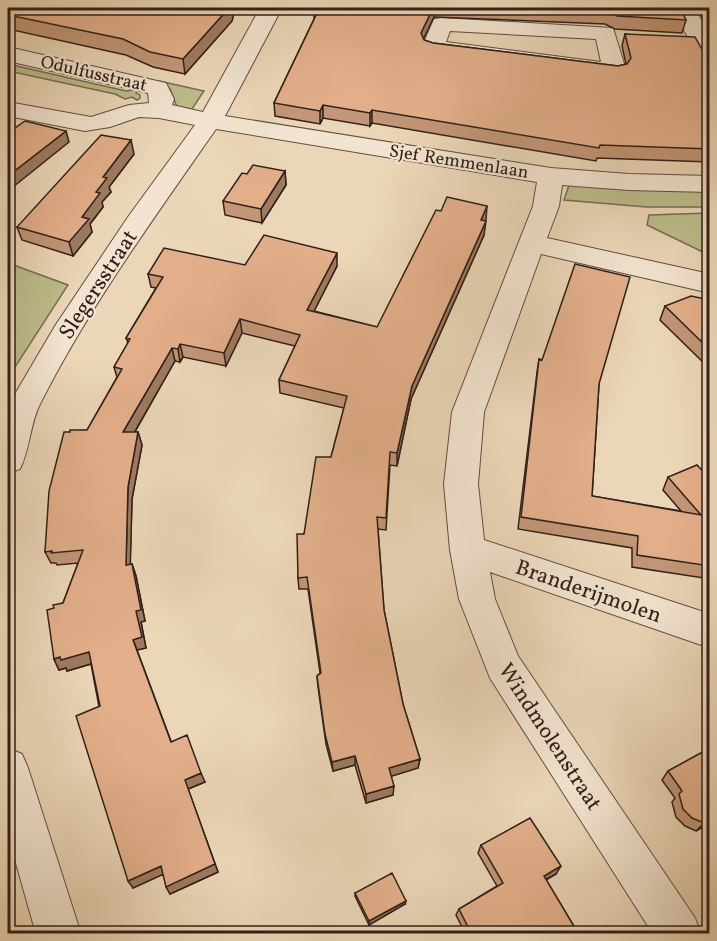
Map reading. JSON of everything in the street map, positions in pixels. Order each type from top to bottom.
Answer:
[{"type":"street","name":"Slegersstraat","points":[[8,460],[23,406],[65,333],[137,224],[210,121],[272,8]]},
{"type":"street","points":[[684,8],[705,51]]},
{"type":"street","points":[[442,24],[605,33],[616,38],[615,70],[433,47],[442,24]]},
{"type":"street","points":[[679,42],[705,51]]},
{"type":"street","name":"Odulfusstraat","points":[[8,54],[158,88],[162,99],[159,108]]},
{"type":"street","points":[[8,109],[85,125],[105,122],[129,112],[159,108],[170,114],[210,121]]},
{"type":"street","name":"Sjef Remmenlaan","points":[[210,121],[551,176],[629,183],[710,184]]},
{"type":"street","name":"Windmolenstraat","points":[[551,176],[546,206],[468,412],[461,484],[468,550],[477,599],[503,666],[679,933]]},
{"type":"street","points":[[531,243],[710,284]]},
{"type":"street","name":"Branderijmolen","points":[[468,550],[710,631]]},
{"type":"street","points":[[8,768],[59,933]]},
{"type":"green space","points":[[8,64],[126,91],[139,89],[136,93],[140,95],[140,98],[125,99],[115,94],[8,71]]},
{"type":"green space","points":[[159,81],[204,91],[192,109],[177,107],[170,89]]},
{"type":"green space","points":[[569,185],[709,192],[709,207],[647,207],[564,200]]},
{"type":"green space","points":[[709,213],[709,255],[647,225],[649,215]]},
{"type":"green space","points":[[8,263],[68,285],[8,378]]},
{"type":"building","points":[[8,8],[229,8],[183,59],[150,52],[123,39],[8,15]]},
{"type":"building","points":[[314,8],[433,8],[421,33],[424,40],[433,43],[618,66],[627,64],[631,58],[625,34],[695,37],[703,51],[710,53],[710,149],[600,145],[599,148],[372,110],[370,113],[323,105],[320,111],[274,103],[318,11],[314,11]]},
{"type":"building","points":[[518,8],[680,8],[686,20],[617,16],[608,11]]},
{"type":"building","points":[[25,121],[66,131],[8,176],[8,133]]},
{"type":"building","points":[[101,135],[131,140],[103,177],[107,178],[96,192],[100,193],[82,217],[89,219],[69,242],[17,227]]},
{"type":"building","points":[[253,165],[285,171],[261,209],[223,201],[242,173],[247,174]]},
{"type":"building","points":[[447,197],[487,206],[481,220],[486,221],[412,386],[397,453],[390,452],[386,518],[377,517],[384,610],[403,704],[420,759],[389,768],[394,786],[366,794],[355,756],[332,762],[325,734],[317,676],[321,673],[307,577],[298,578],[297,534],[304,534],[316,457],[331,457],[347,396],[279,380],[300,335],[240,319],[224,353],[180,344],[178,349],[172,348],[123,432],[138,432],[128,487],[126,565],[132,564],[141,610],[136,611],[142,637],[133,640],[171,742],[187,735],[201,773],[185,780],[215,864],[166,887],[161,866],[128,881],[76,716],[100,706],[89,652],[61,660],[60,657],[54,659],[47,610],[54,608],[53,605],[63,603],[83,550],[45,552],[49,491],[64,432],[87,430],[122,369],[114,367],[130,339],[126,338],[163,277],[148,274],[164,248],[245,265],[264,235],[337,253],[307,310],[377,327],[436,210],[441,211]]},
{"type":"building","points":[[575,264],[630,277],[599,384],[592,496],[701,515],[668,477],[697,465],[710,479],[710,566],[637,555],[638,536],[521,517],[539,359],[542,360]]},
{"type":"building","points":[[691,296],[710,300],[710,350],[665,306]]},
{"type":"building","points":[[710,748],[710,819],[704,823],[692,818],[683,809],[679,794],[682,791],[668,771]]},
{"type":"building","points":[[530,818],[561,866],[544,876],[578,933],[500,933],[498,931],[471,933],[459,909],[503,883],[481,845]]},
{"type":"building","points":[[392,873],[406,901],[369,921],[355,893]]}]
